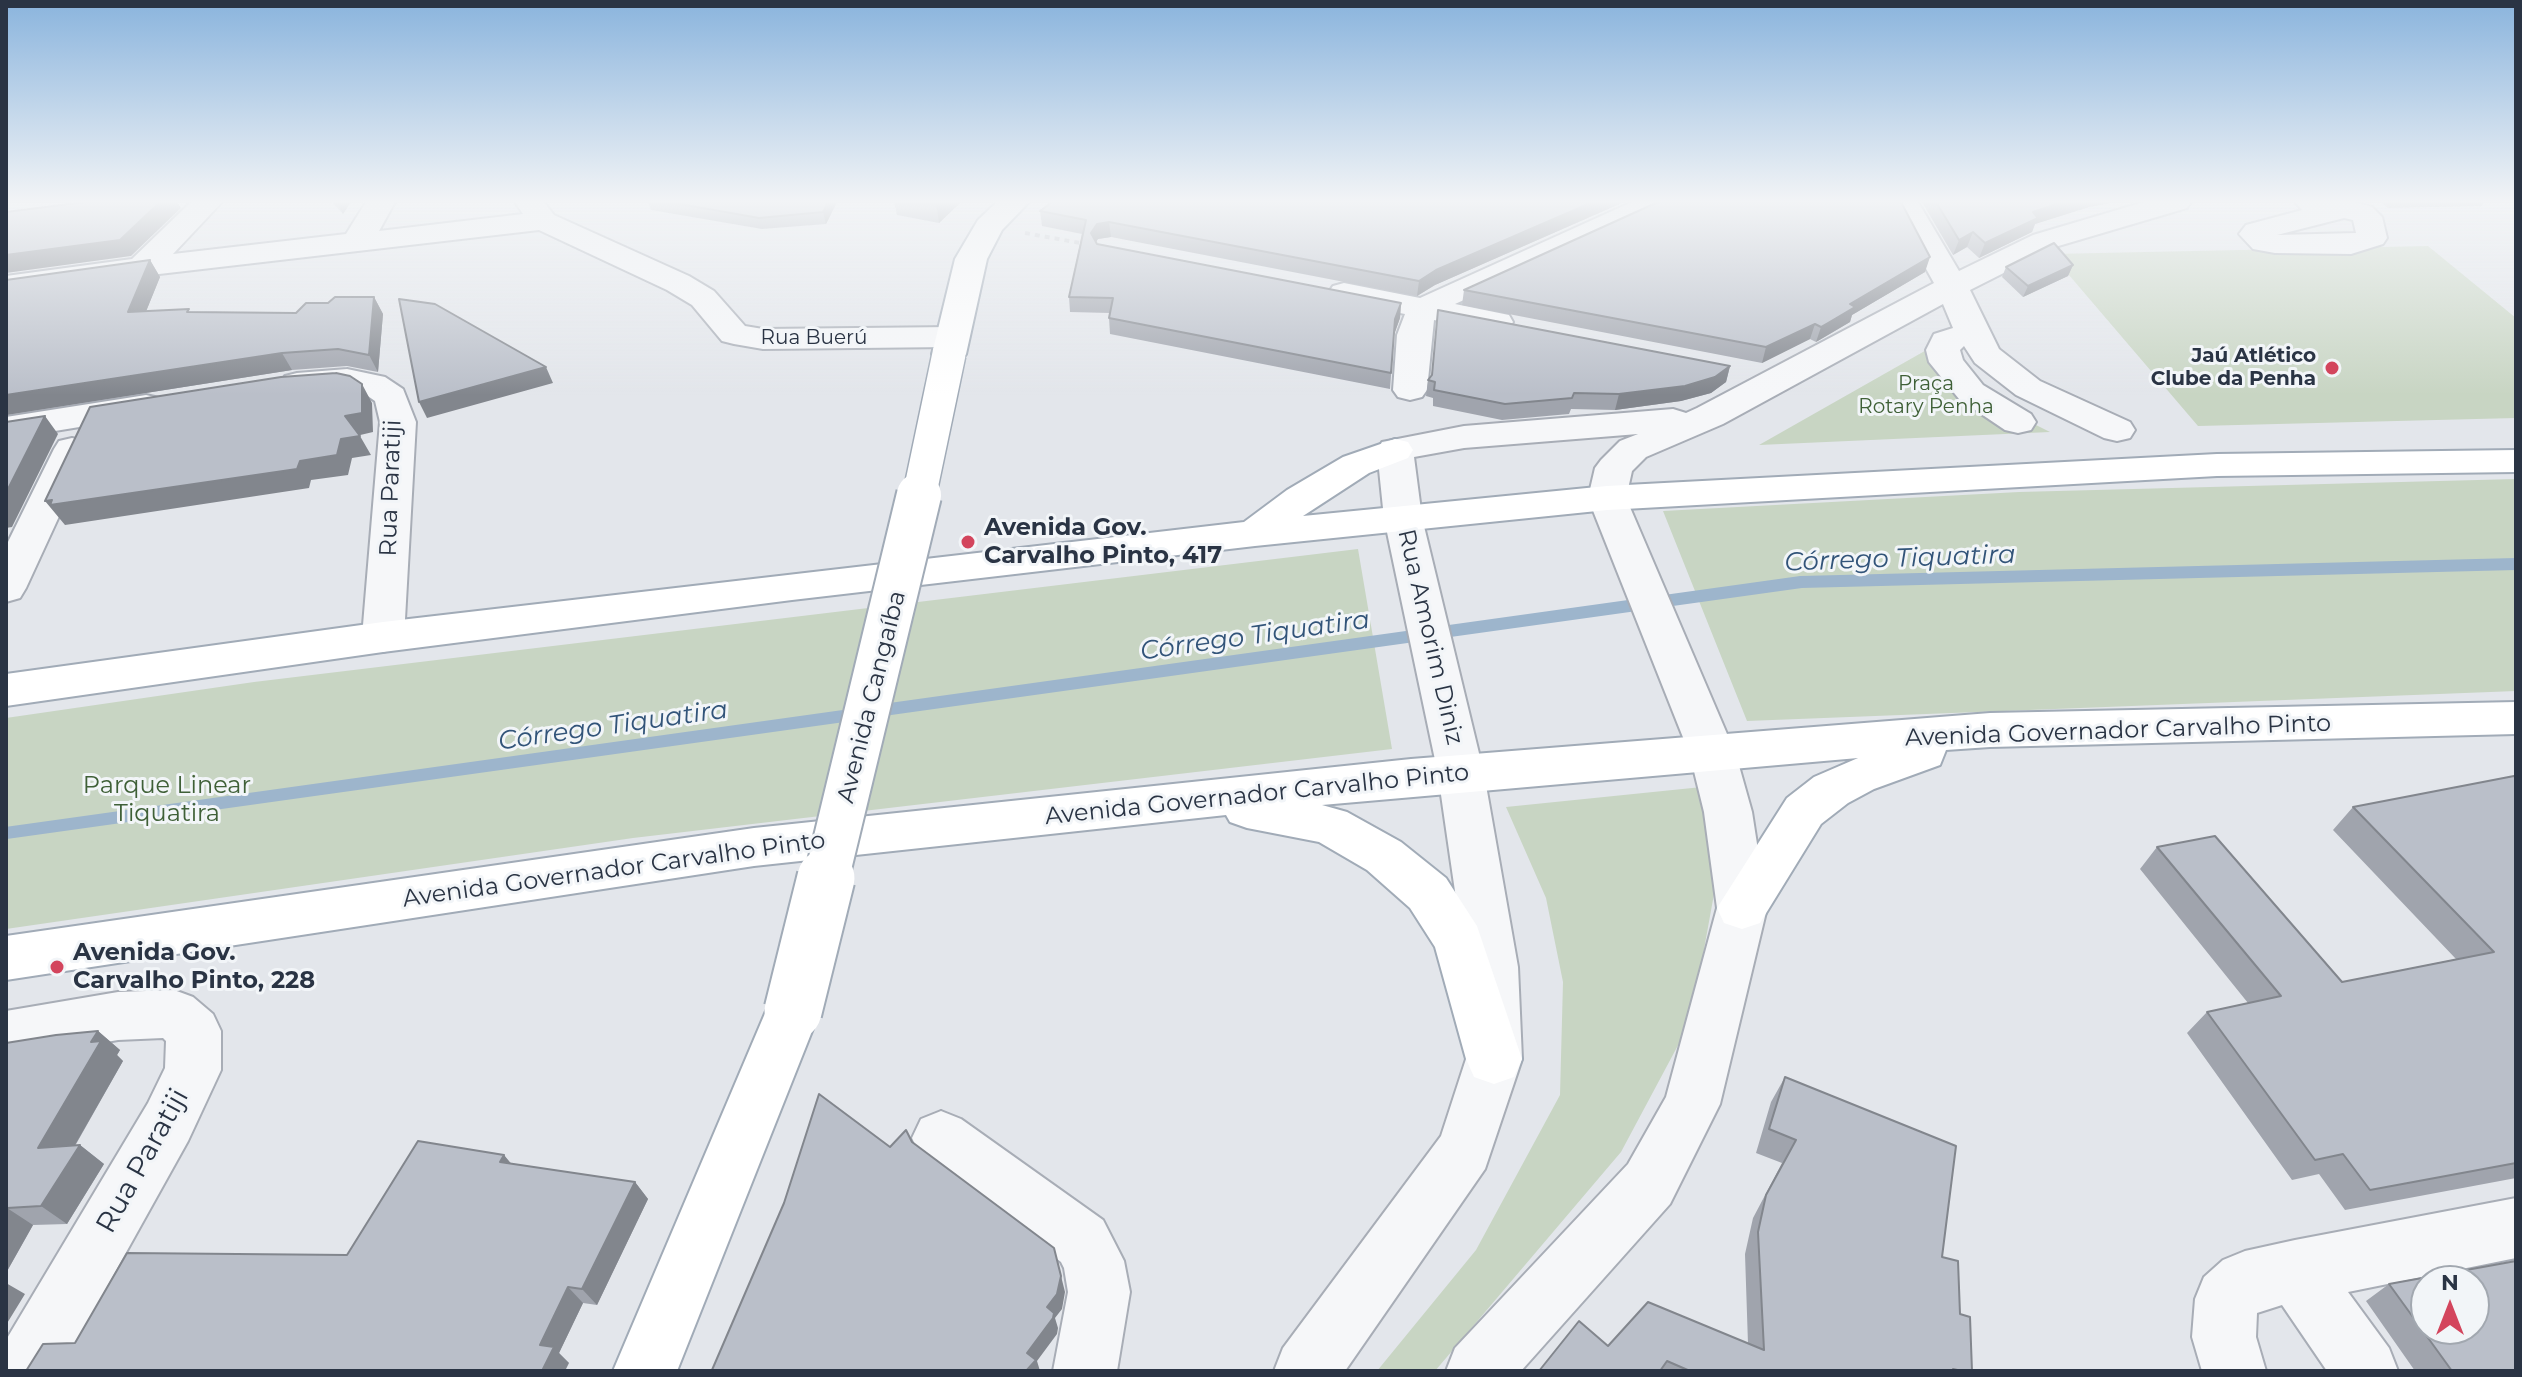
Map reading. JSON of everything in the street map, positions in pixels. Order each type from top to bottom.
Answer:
[{"type":"main road","name":"Avenida Cangaíba","points":[[645,1371],[793,1011],[902,575],[969,266]]},
{"type":"main road","points":[[1255,533],[1301,498],[1356,465],[1395,450]]},
{"type":"main road","points":[[6,690],[383,637],[1403,518],[1613,512],[2217,465],[2516,461]]},
{"type":"main road","name":"Avenida Governador Carvalho Pinto","points":[[6,958],[754,847],[1206,801],[1456,754],[1990,730],[2516,718]]},
{"type":"main road","points":[[1742,908],[1804,811],[1831,790],[1858,776],[1990,730]]},
{"type":"main road","points":[[1206,801],[1330,825],[1384,856],[1428,893],[1459,941],[1494,1059]]},
{"type":"street","points":[[6,286],[148,266]]},
{"type":"street","name":"Rua Buerú","points":[[645,266],[710,304],[734,334],[951,345]]},
{"type":"street","points":[[1410,390],[1414,335],[1418,320],[1426,308],[1447,295],[1512,266]]},
{"type":"street","points":[[1940,266],[1972,333],[1987,356],[2028,388],[2117,430]]},
{"type":"street","points":[[1478,1371],[1649,1184],[1692,1104],[1742,908],[1728,812],[1707,742],[1613,512],[1614,468],[1622,457],[1710,416],[1992,266]]},
{"type":"street","points":[[1321,288],[1534,330]]},
{"type":"street","points":[[1972,333],[1946,341],[1943,350],[1946,362],[1971,392],[2018,422]]},
{"type":"street","points":[[1734,370],[1780,379]]},
{"type":"street","name":"Rua Paratiji","points":[[261,388],[347,379],[373,384],[391,396],[398,422],[383,637]]},
{"type":"street","points":[[6,428],[182,400]]},
{"type":"street","points":[[6,588],[88,415]]},
{"type":"street","points":[[1395,450],[1464,437],[1710,416]]},
{"type":"street","name":"Rua Amorim Diniz","points":[[1306,1371],[1465,1150],[1494,1059],[1492,967],[1456,754],[1403,518],[1395,450]]},
{"type":"street","name":"Rua Paratiji","points":[[6,1035],[118,1016],[174,1014],[194,1031],[193,1070],[168,1122],[24,1371]]},
{"type":"street","points":[[941,1138],[1082,1241],[1093,1261],[1099,1292],[1085,1371]]},
{"type":"street","points":[[2234,1371],[2224,1337],[2226,1299],[2245,1282],[2516,1228]]},
{"type":"street","points":[[2295,1271],[2366,1371]]},
{"type":"green space","name":"Jaú Atlético Clube da Penha","points":[[2061,266],[2453,266],[2516,318],[2516,418],[2198,426]]},
{"type":"green space","name":"Praça Rotary Penha","points":[[1937,344],[1946,357],[2024,419],[2050,432],[1759,445]]},
{"type":"green space","points":[[2516,479],[2516,691],[1747,721],[1663,511],[2019,492]]},
{"type":"green space","name":"Parque Linear Tiquatira","points":[[1358,549],[1392,749],[633,838],[6,929],[6,718],[254,682]]},
{"type":"green space","points":[[1702,787],[1709,816],[1714,894],[1691,1021],[1621,1152],[1435,1371],[1377,1371],[1476,1250],[1560,1095],[1563,982],[1546,898],[1506,807]]},
{"type":"building","points":[[105,266],[147,266],[128,312],[189,309],[187,312],[296,313],[306,303],[328,303],[335,297],[374,297],[369,355],[338,349],[282,353],[6,395],[6,280]]},
{"type":"building","points":[[1076,266],[1212,266],[1401,303],[1395,319],[1391,373],[1109,318],[1113,298],[1069,297]]},
{"type":"building","points":[[1342,266],[1445,266],[1419,281]]},
{"type":"building","points":[[1516,266],[1914,266],[1850,304],[1855,307],[1821,327],[1815,324],[1766,347],[1464,290]]},
{"type":"building","points":[[2007,266],[2070,266],[2028,286]]},
{"type":"building","points":[[399,299],[435,304],[546,367],[419,402]]},
{"type":"building","points":[[1438,310],[1730,366],[1715,377],[1685,386],[1619,394],[1574,393],[1572,398],[1505,404],[1434,390],[1435,382],[1428,380],[1432,375]]},
{"type":"building","points":[[336,373],[350,376],[362,384],[362,413],[345,416],[360,436],[341,439],[337,455],[300,461],[297,469],[50,505],[52,500],[45,501],[90,407],[281,377]]},
{"type":"building","points":[[45,416],[6,493],[6,422]]},
{"type":"building","points":[[2514,776],[2516,1163],[2370,1190],[2343,1154],[2315,1160],[2207,1012],[2281,996],[2157,847],[2215,836],[2342,982],[2494,952],[2353,807]]},
{"type":"building","points":[[98,1031],[91,1042],[101,1041],[38,1148],[80,1145],[41,1206],[6,1210],[6,1043]]},
{"type":"building","points":[[1785,1077],[1956,1146],[1942,1257],[1958,1261],[1960,1314],[1970,1317],[1972,1371],[1690,1371],[1667,1361],[1660,1371],[1539,1371],[1579,1321],[1608,1346],[1648,1302],[1764,1350],[1758,1232],[1766,1195],[1796,1140],[1769,1129]]},
{"type":"building","points":[[819,1094],[890,1147],[906,1130],[912,1142],[1054,1248],[1061,1276],[1057,1294],[1047,1307],[1054,1313],[1053,1318],[1027,1353],[1036,1360],[1026,1371],[712,1370],[784,1203]]},
{"type":"building","points":[[418,1141],[504,1155],[500,1162],[635,1182],[582,1289],[568,1287],[540,1345],[554,1347],[542,1371],[26,1371],[43,1344],[75,1343],[127,1253],[347,1255]]},
{"type":"building","points":[[2516,1261],[2516,1371],[2452,1371],[2433,1345],[2490,1345],[2490,1266]]},
{"type":"building","points":[[2410,1280],[2410,1313],[2389,1284]]},
{"type":"waterway","name":"Córrego Tiquatira","points":[[876,711],[1801,582],[2516,564]]},
{"type":"waterway","name":"Córrego Tiquatira","points":[[6,833],[858,714]]},
{"type":"place","name":"Jaú Atlético Clube da Penha","points":[[2332,368]]},
{"type":"place","name":"Avenida Gov. Carvalho Pinto, 417","points":[[968,542]]},
{"type":"place","name":"Avenida Gov. Carvalho Pinto, 228","points":[[57,967]]}]
